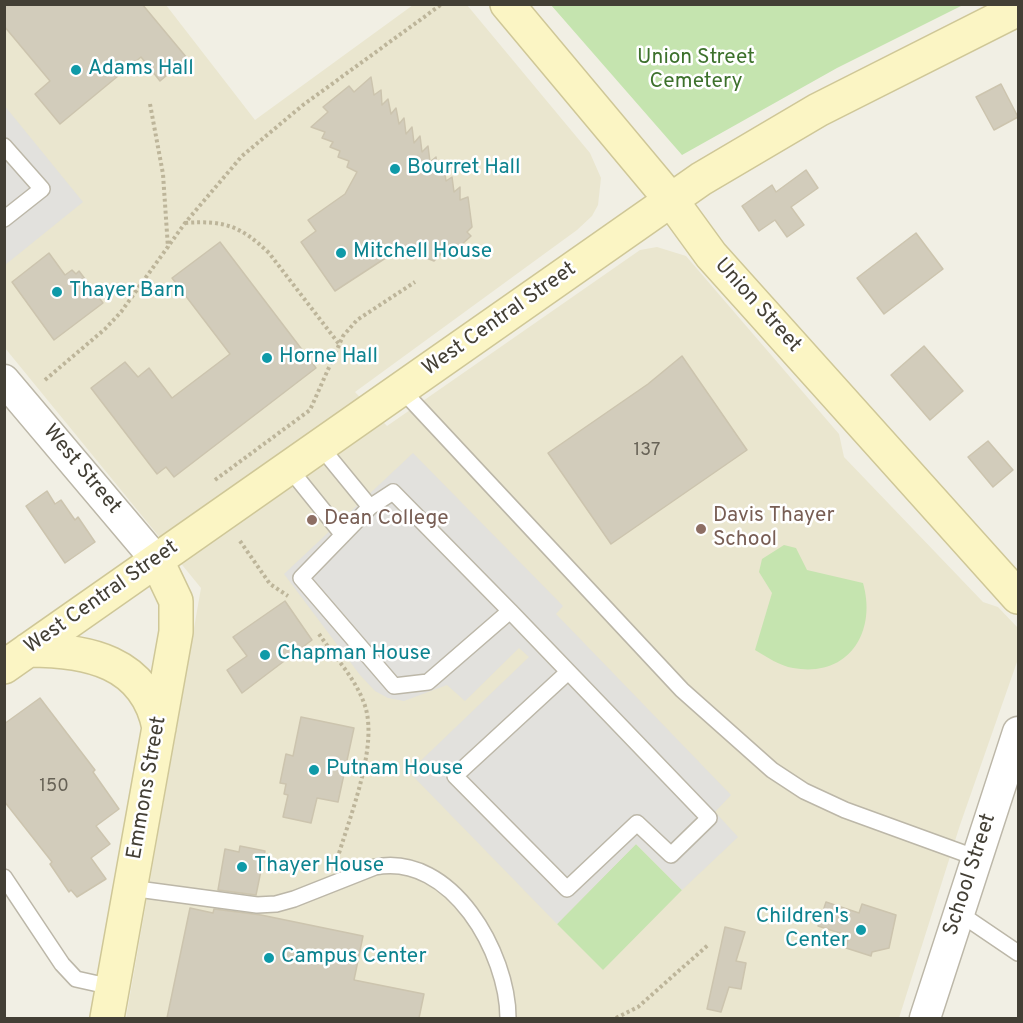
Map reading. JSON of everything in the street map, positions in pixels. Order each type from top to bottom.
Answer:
[{"type":"main road","name":"Union Street","points":[[507,4],[671,200],[711,255],[1018,597]]},
{"type":"main road","name":"West Central Street","points":[[16,658],[733,159],[818,110],[1018,9]]},
{"type":"main road","name":"Emmons Street","points":[[110,1003],[177,615],[171,587],[157,561]]},
{"type":"main road","points":[[16,658],[76,653],[123,670],[136,679],[152,702],[159,728]]},
{"type":"street","name":"West Street","points":[[4,380],[157,561]]},
{"type":"street","name":"School Street","points":[[925,1018],[1018,732]]},
{"type":"lane","points":[[4,146],[42,189],[4,219]]},
{"type":"lane","points":[[401,389],[682,690],[772,770],[804,791],[845,810],[977,858]]},
{"type":"lane","points":[[320,446],[370,507]]},
{"type":"lane","points":[[289,468],[343,535]]},
{"type":"lane","points":[[510,611],[428,682],[394,686],[301,578],[370,507],[393,492],[510,611],[709,819],[671,855],[637,823],[567,889],[455,776],[568,672]]},
{"type":"lane","points":[[130,888],[257,905],[276,904],[389,864],[426,874],[450,891],[471,914],[490,941],[502,973],[508,1018]]},
{"type":"lane","points":[[4,877],[62,964],[76,979],[110,1003]]},
{"type":"lane","points":[[959,913],[1018,953]]},
{"type":"path","points":[[45,380],[105,329],[185,224],[261,139],[442,4]]},
{"type":"path","points":[[150,104],[163,174],[168,248]]},
{"type":"path","points":[[185,224],[208,221],[229,225],[257,241],[339,344]]},
{"type":"path","points":[[210,484],[310,410],[339,344],[357,320],[415,282]]},
{"type":"path","points":[[240,541],[270,584],[292,598]]},
{"type":"path","points":[[315,626],[365,704],[370,739],[367,758],[330,885]]},
{"type":"path","points":[[616,1018],[638,1006],[708,945]]},
{"type":"shaded area","name":"Dean College","points":[[4,5],[166,5],[255,120],[413,5],[467,5],[590,153],[601,178],[598,205],[592,216],[577,230],[355,392],[387,426],[640,250],[657,247],[686,256],[839,434],[844,457],[983,602],[998,607],[1018,628],[1018,659],[960,825],[899,1018],[126,1018],[201,588],[5,348]]},
{"type":"shaded area","points":[[4,105],[83,202],[5,265],[4,265]]},
{"type":"shaded area","points":[[413,453],[563,606],[556,614],[731,795],[715,812],[738,837],[682,890],[636,844],[557,924],[409,772],[529,657],[519,648],[465,701],[447,685],[404,701],[388,698],[375,691],[360,675],[284,574]]},
{"type":"green space","name":"Union Street Cemetery","points":[[551,5],[963,5],[837,68],[682,155]]},
{"type":"green space","points":[[784,545],[796,548],[807,570],[863,583],[866,618],[862,634],[854,648],[830,666],[813,669],[788,667],[755,650],[772,593],[759,572],[762,559]]},
{"type":"green space","points":[[636,844],[682,890],[603,970],[557,924]]},
{"type":"building","name":"Adams Hall","points":[[4,4],[142,4],[187,58],[160,81],[141,57],[60,124],[35,94],[50,81],[4,26]]},
{"type":"building","name":"Bourret Hall","points":[[371,77],[374,95],[381,90],[382,105],[388,99],[391,114],[396,108],[399,124],[404,118],[406,134],[412,127],[414,143],[420,136],[422,152],[428,146],[430,162],[436,157],[438,171],[444,167],[446,181],[452,177],[454,192],[460,187],[460,200],[468,197],[472,227],[467,232],[471,236],[447,258],[442,253],[434,261],[401,248],[335,291],[301,242],[316,231],[308,220],[345,194],[357,172],[347,167],[349,161],[338,157],[340,151],[330,147],[333,142],[322,138],[325,132],[311,127],[328,112],[323,107],[349,86],[354,92]]},
{"type":"building","points":[[1001,84],[1018,117],[994,130],[976,97]]},
{"type":"building","points":[[806,170],[818,188],[791,207],[804,225],[787,237],[775,220],[759,231],[742,206],[772,185],[776,192]]},
{"type":"building","points":[[916,233],[943,269],[884,314],[857,278]]},
{"type":"building","name":"Horne Hall","points":[[220,242],[316,368],[174,477],[166,467],[157,474],[91,388],[125,362],[138,377],[149,368],[172,398],[230,354],[172,278]]},
{"type":"building","name":"Thayer Barn","points":[[49,253],[65,275],[72,270],[76,274],[79,271],[103,303],[54,340],[12,282]]},
{"type":"building","points":[[924,346],[963,391],[930,420],[891,375]]},
{"type":"building","points":[[682,356],[747,450],[611,544],[548,453],[648,384]]},
{"type":"building","points":[[988,441],[1013,470],[993,487],[968,457]]},
{"type":"building","points":[[47,491],[55,504],[61,500],[75,520],[78,517],[95,542],[65,563],[26,506]]},
{"type":"building","name":"Chapman House","points":[[285,601],[312,640],[242,693],[227,670],[247,656],[233,637]]},
{"type":"building","points":[[40,698],[95,770],[93,772],[119,809],[96,826],[110,844],[91,858],[106,879],[77,897],[71,890],[69,892],[50,864],[52,862],[4,801],[4,724]]},
{"type":"building","name":"Putnam House","points":[[301,717],[354,728],[338,802],[317,798],[311,823],[283,817],[288,795],[284,794],[286,784],[280,783],[286,754],[293,756]]},
{"type":"building","name":"Thayer House","points":[[240,846],[265,851],[256,895],[218,890],[225,849],[239,852]]},
{"type":"building","name":"Children's Center","points":[[826,902],[859,913],[862,904],[896,915],[889,948],[872,952],[871,956],[846,948],[849,936],[818,926]]},
{"type":"building","name":"Campus Center","points":[[190,908],[213,913],[214,909],[261,915],[363,936],[354,980],[424,994],[419,1018],[167,1018]]},
{"type":"building","points":[[725,927],[745,932],[736,961],[746,963],[741,989],[729,987],[721,1012],[707,1009]]},
{"type":"place","name":"Adams Hall","points":[[76,70]]},
{"type":"place","name":"Bourret Hall","points":[[395,169]]},
{"type":"place","name":"Mitchell House","points":[[341,253]]},
{"type":"place","name":"Thayer Barn","points":[[57,292]]},
{"type":"place","name":"Horne Hall","points":[[267,358]]},
{"type":"place","name":"Dean College","points":[[312,520]]},
{"type":"place","name":"Davis Thayer School","points":[[701,529]]},
{"type":"place","name":"Chapman House","points":[[265,655]]},
{"type":"place","name":"Putnam House","points":[[314,770]]},
{"type":"place","name":"Thayer House","points":[[242,867]]},
{"type":"place","name":"Children's Center","points":[[861,930]]},
{"type":"place","name":"Campus Center","points":[[269,958]]}]
